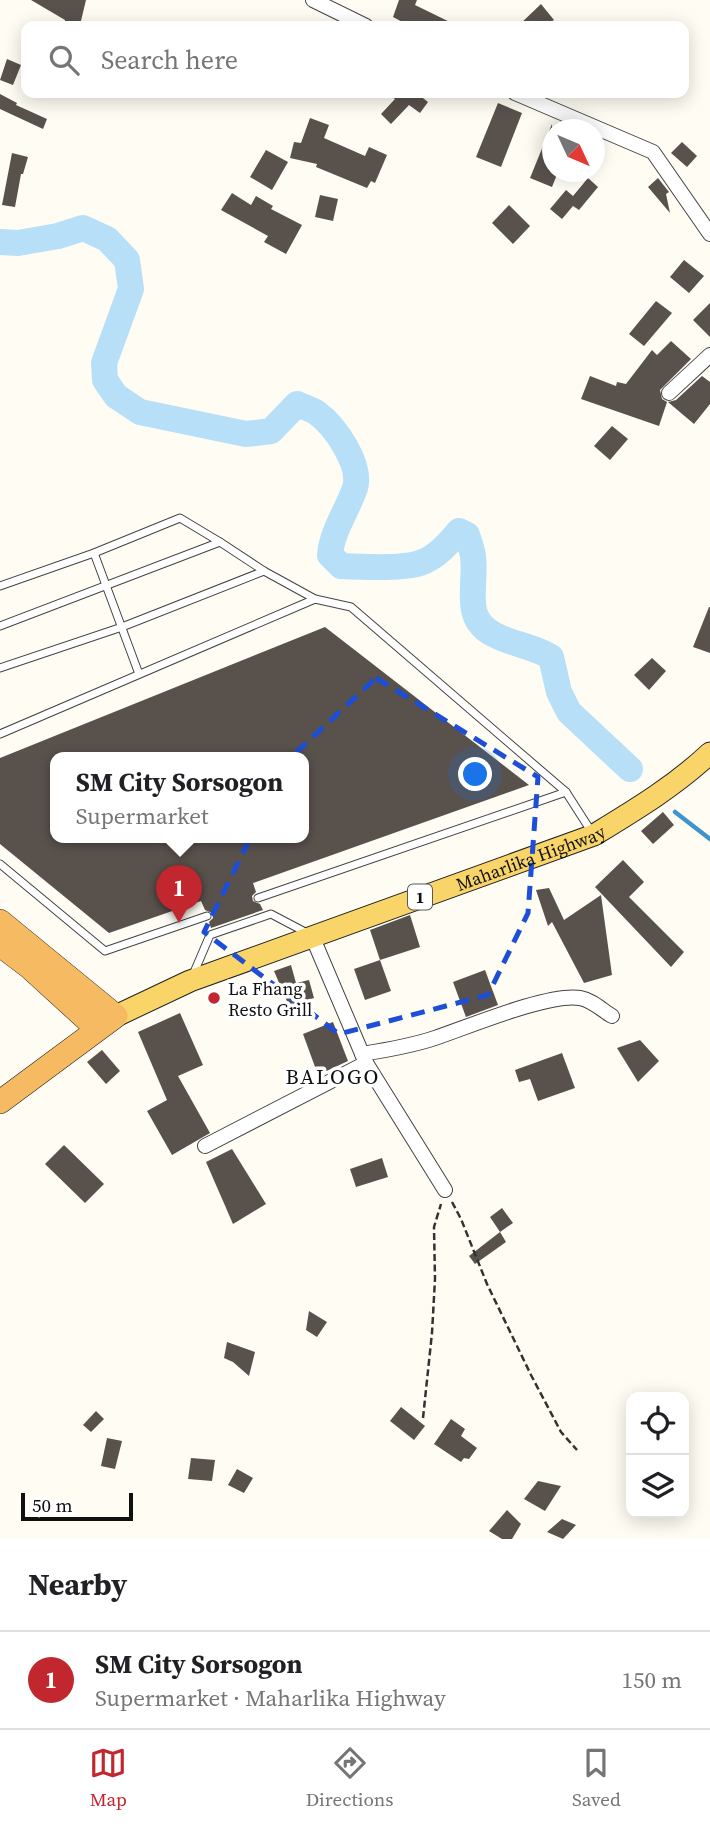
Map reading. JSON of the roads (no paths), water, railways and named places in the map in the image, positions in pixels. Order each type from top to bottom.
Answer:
[{"type":"highway","points":[[0,921],[116,1016]]},
{"type":"highway","points":[[0,945],[29,967],[97,1029]]},
{"type":"highway","name":"Maharlika Highway","points":[[0,1102],[116,1016]]},
{"type":"main road","name":"Maharlika Highway","points":[[116,1016],[190,981],[594,835],[687,775],[710,753]]},
{"type":"street","points":[[313,0],[356,21]]},
{"type":"street","points":[[527,98],[653,152],[710,234]]},
{"type":"street","points":[[669,393],[710,355]]},
{"type":"street","points":[[312,936],[364,1059],[445,1190]]},
{"type":"street","points":[[205,1146],[364,1059],[498,1016],[546,1002],[580,998],[612,1016]]},
{"type":"lane","points":[[0,586],[94,553],[180,518],[264,571],[315,598],[351,607],[566,792],[594,835]]},
{"type":"lane","points":[[0,626],[220,542]]},
{"type":"lane","points":[[94,553],[139,674]]},
{"type":"lane","points":[[0,668],[122,627],[264,571]]},
{"type":"lane","points":[[0,734],[315,598]]},
{"type":"lane","points":[[258,898],[566,792]]},
{"type":"lane","points":[[0,864],[106,951],[207,916]]},
{"type":"lane","points":[[190,981],[210,935],[271,914],[312,936]]},
{"type":"waterway","points":[[0,242],[18,243],[58,236],[83,228],[107,239],[127,260],[131,289],[104,363],[105,380],[116,396],[140,412],[246,434],[271,431],[297,404],[324,419],[339,436],[355,468],[355,488],[331,546],[330,555],[341,566],[413,565],[437,554],[459,531],[467,535],[473,556],[473,601],[478,620],[495,635],[551,657],[559,692],[569,712],[630,769]]},
{"type":"waterway","points":[[675,812],[710,839]]},
{"type":"place","name":"SM City Sorsogon","points":[[179,923]]},
{"type":"place","name":"La Fhang Resto Grill","points":[[214,998]]},
{"type":"district","name":"BALOGO","points":[[333,1076]]}]
